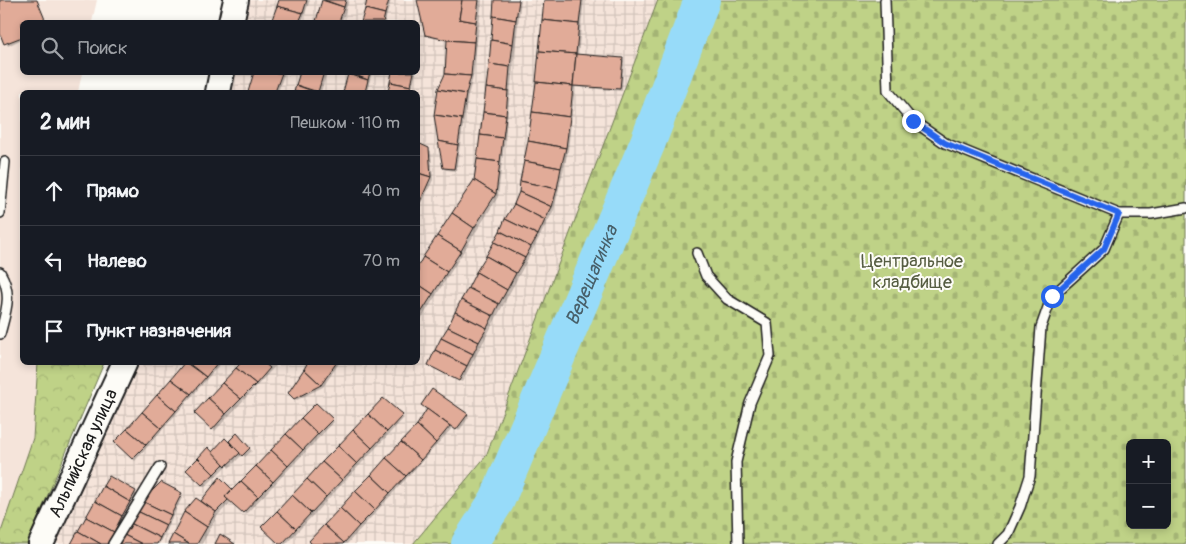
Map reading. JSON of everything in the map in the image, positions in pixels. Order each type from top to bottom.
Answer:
[{"type":"street","points":[[232,20],[236,0]]},
{"type":"street","points":[[218,90],[221,75]]},
{"type":"street","name":"Альпийская улица","points":[[41,544],[124,365]]},
{"type":"lane","points":[[885,0],[888,91],[913,121],[945,143],[1119,214],[1151,214],[1186,208]]},
{"type":"lane","points":[[0,213],[5,162]]},
{"type":"lane","points":[[998,544],[1008,534],[1020,507],[1030,476],[1041,327],[1052,296],[1104,249],[1119,214]]},
{"type":"lane","points":[[696,253],[706,276],[727,299],[768,323],[770,356],[750,403],[736,462],[738,544]]},
{"type":"lane","points":[[0,272],[8,289],[7,304],[0,334]]},
{"type":"lane","points":[[113,544],[160,467]]},
{"type":"shaded area","points":[[0,0],[97,0],[92,20],[20,20],[20,75],[82,75],[78,90],[20,90],[20,365],[38,365],[33,438],[0,535]]},
{"type":"shaded area","points":[[233,0],[658,0],[486,456],[413,544],[38,544],[122,365],[420,365],[420,90],[215,90],[219,75],[420,75],[420,20],[229,20]]},
{"type":"green space","name":"Центральное кладбище","points":[[658,0],[1186,0],[1186,544],[413,544],[486,456]]},
{"type":"green space","points":[[38,365],[103,365],[27,544],[0,544],[0,535],[33,438]]},
{"type":"building","points":[[0,0],[37,0],[45,20],[20,20],[20,38],[4,44],[0,34]]},
{"type":"building","points":[[279,0],[307,0],[303,13],[277,6]]},
{"type":"building","points":[[322,0],[344,7],[340,20],[316,20]]},
{"type":"building","points":[[324,0],[346,0],[344,7]]},
{"type":"building","points":[[367,0],[389,0],[385,14],[365,9]]},
{"type":"building","points":[[417,0],[462,0],[459,19],[476,22],[474,42],[447,40],[425,35]]},
{"type":"building","points":[[462,0],[479,0],[476,22],[459,19]]},
{"type":"building","points":[[494,0],[519,0],[516,20],[493,16]]},
{"type":"building","points":[[544,0],[582,0],[579,24],[542,20]]},
{"type":"building","points":[[277,6],[303,13],[300,20],[272,20]]},
{"type":"building","points":[[365,9],[385,14],[384,20],[362,20]]},
{"type":"building","points":[[493,16],[516,20],[513,44],[491,40]]},
{"type":"building","points":[[542,20],[579,24],[576,54],[539,51]]},
{"type":"building","points":[[447,40],[474,42],[471,76],[445,74]]},
{"type":"building","points":[[491,40],[513,44],[510,67],[489,64]]},
{"type":"building","points":[[539,51],[576,54],[573,86],[536,82]]},
{"type":"building","points":[[576,54],[623,58],[620,89],[573,86]]},
{"type":"building","points":[[489,64],[510,67],[508,91],[486,88]]},
{"type":"building","points":[[445,74],[471,76],[466,94],[438,89]]},
{"type":"building","points":[[253,75],[281,75],[276,90],[249,90]]},
{"type":"building","points":[[299,75],[323,75],[319,90],[296,85]]},
{"type":"building","points":[[348,75],[368,80],[366,90],[344,90]]},
{"type":"building","points":[[356,75],[369,75],[368,80]]},
{"type":"building","points":[[391,75],[413,75],[411,86],[390,82]]},
{"type":"building","points":[[390,82],[411,86],[410,90],[388,90]]},
{"type":"building","points":[[536,82],[573,86],[570,117],[532,112]]},
{"type":"building","points":[[296,85],[310,90],[295,90]]},
{"type":"building","points":[[486,88],[508,91],[506,115],[483,112]]},
{"type":"building","points":[[438,89],[466,94],[462,119],[434,115]]},
{"type":"building","points":[[483,112],[506,115],[503,138],[480,135]]},
{"type":"building","points":[[532,112],[570,117],[566,148],[528,141]]},
{"type":"building","points":[[434,115],[462,119],[458,145],[438,141]]},
{"type":"building","points":[[480,135],[503,138],[500,162],[477,159]]},
{"type":"building","points":[[438,141],[458,145],[454,169],[443,168]]},
{"type":"building","points":[[528,141],[566,148],[561,168],[524,161]]},
{"type":"building","points":[[420,144],[429,148],[431,177],[420,174]]},
{"type":"building","points":[[477,159],[500,162],[496,194],[474,180]]},
{"type":"building","points":[[524,161],[561,168],[557,189],[520,181]]},
{"type":"building","points":[[420,174],[431,177],[420,202]]},
{"type":"building","points":[[474,180],[496,194],[474,228],[452,213]]},
{"type":"building","points":[[520,181],[557,189],[552,207],[519,192]]},
{"type":"building","points":[[519,192],[552,207],[545,220],[514,204]]},
{"type":"building","points":[[514,204],[545,220],[538,235],[505,219]]},
{"type":"building","points":[[452,213],[474,228],[461,251],[437,236]]},
{"type":"building","points":[[505,219],[538,235],[531,247],[500,231]]},
{"type":"building","points":[[500,231],[531,247],[525,258],[494,242]]},
{"type":"building","points":[[437,236],[461,251],[447,272],[423,257]]},
{"type":"building","points":[[494,242],[525,258],[516,273],[486,256]]},
{"type":"building","points":[[486,256],[516,273],[507,290],[476,272]]},
{"type":"building","points":[[423,257],[447,272],[433,294],[420,285],[420,262]]},
{"type":"building","points":[[476,272],[507,290],[499,304],[468,288]]},
{"type":"building","points":[[420,285],[433,294],[420,314]]},
{"type":"building","points":[[468,288],[499,304],[493,316],[461,300]]},
{"type":"building","points":[[461,300],[493,316],[487,328],[455,312]]},
{"type":"building","points":[[455,312],[487,328],[479,342],[448,327]]},
{"type":"building","points":[[448,327],[479,342],[473,354],[441,338]]},
{"type":"building","points":[[441,338],[473,354],[467,366],[435,350]]},
{"type":"building","points":[[435,350],[467,366],[459,381],[428,365]]},
{"type":"building","points":[[183,365],[189,365],[206,377],[191,394],[171,379]]},
{"type":"building","points":[[191,365],[216,365],[206,377]]},
{"type":"building","points":[[239,365],[266,365],[270,368],[256,384],[236,368]]},
{"type":"building","points":[[306,365],[335,365],[321,385],[304,369]]},
{"type":"building","points":[[236,368],[256,384],[241,399],[222,383]]},
{"type":"building","points":[[304,369],[321,385],[294,399],[288,393]]},
{"type":"building","points":[[171,379],[191,394],[176,411],[157,395]]},
{"type":"building","points":[[222,383],[241,399],[226,414],[208,398]]},
{"type":"building","points":[[432,389],[468,414],[456,430],[421,405]]},
{"type":"building","points":[[157,395],[176,411],[161,428],[142,412]]},
{"type":"building","points":[[208,398],[226,414],[212,430],[194,413]]},
{"type":"building","points":[[383,398],[403,415],[387,432],[368,414]]},
{"type":"building","points":[[316,403],[333,419],[318,434],[301,418]]},
{"type":"building","points":[[427,409],[450,426],[436,443],[417,425]]},
{"type":"building","points":[[142,412],[161,428],[146,445],[127,429]]},
{"type":"building","points":[[368,414],[387,432],[372,448],[353,430]]},
{"type":"building","points":[[301,418],[318,434],[303,450],[286,434]]},
{"type":"building","points":[[417,425],[436,443],[421,460],[401,442]]},
{"type":"building","points":[[127,429],[146,445],[132,459],[114,442]]},
{"type":"building","points":[[353,430],[372,448],[357,464],[338,446]]},
{"type":"building","points":[[237,433],[250,448],[242,456],[229,441]]},
{"type":"building","points":[[286,434],[303,450],[288,466],[271,450]]},
{"type":"building","points":[[225,438],[240,453],[226,466],[212,452]]},
{"type":"building","points":[[401,442],[421,460],[406,476],[386,458]]},
{"type":"building","points":[[338,446],[357,464],[342,480],[322,462]]},
{"type":"building","points":[[208,447],[224,464],[214,474],[198,458]]},
{"type":"building","points":[[271,450],[288,466],[273,482],[256,466]]},
{"type":"building","points":[[198,458],[214,474],[202,485],[186,470]]},
{"type":"building","points":[[386,458],[406,476],[390,493],[371,475]]},
{"type":"building","points":[[322,462],[342,480],[326,497],[307,479]]},
{"type":"building","points":[[256,466],[273,482],[258,497],[241,481]]},
{"type":"building","points":[[371,475],[390,493],[375,510],[355,491]]},
{"type":"building","points":[[109,476],[136,491],[130,502],[103,486]]},
{"type":"building","points":[[220,477],[232,489],[225,497],[228,500],[216,512],[201,501]]},
{"type":"building","points":[[307,479],[326,497],[311,513],[292,495]]},
{"type":"building","points":[[241,481],[258,497],[243,513],[225,497]]},
{"type":"building","points":[[161,482],[182,493],[171,515],[142,501]]},
{"type":"building","points":[[103,486],[130,502],[122,516],[95,501]]},
{"type":"building","points":[[355,491],[375,510],[359,526],[340,508]]},
{"type":"building","points":[[292,495],[311,513],[296,529],[277,511]]},
{"type":"building","points":[[196,498],[216,512],[207,527],[184,512]]},
{"type":"building","points":[[95,501],[122,516],[114,532],[86,517]]},
{"type":"building","points":[[142,501],[171,515],[166,525],[137,511]]},
{"type":"building","points":[[340,508],[359,526],[344,543],[324,525]]},
{"type":"building","points":[[137,511],[166,525],[160,538],[130,523]]},
{"type":"building","points":[[277,511],[296,529],[282,544],[279,544],[261,527]]},
{"type":"building","points":[[184,512],[207,527],[197,544],[189,544],[173,534]]},
{"type":"building","points":[[86,517],[114,532],[107,544],[101,544],[78,531]]},
{"type":"building","points":[[130,523],[160,538],[157,544],[142,544],[124,535]]},
{"type":"building","points":[[324,525],[344,543],[312,544],[309,541]]},
{"type":"building","points":[[78,531],[101,544],[71,544]]},
{"type":"building","points":[[173,534],[189,544],[168,544]]},
{"type":"building","points":[[220,534],[235,544],[215,544]]},
{"type":"building","points":[[124,535],[142,544],[119,544]]},
{"type":"waterway","name":"Верещагинка","points":[[469,544],[497,500],[648,142],[702,0]]},
{"type":"route","points":[[913,121],[945,143],[1119,214],[1104,249],[1052,296]]}]
